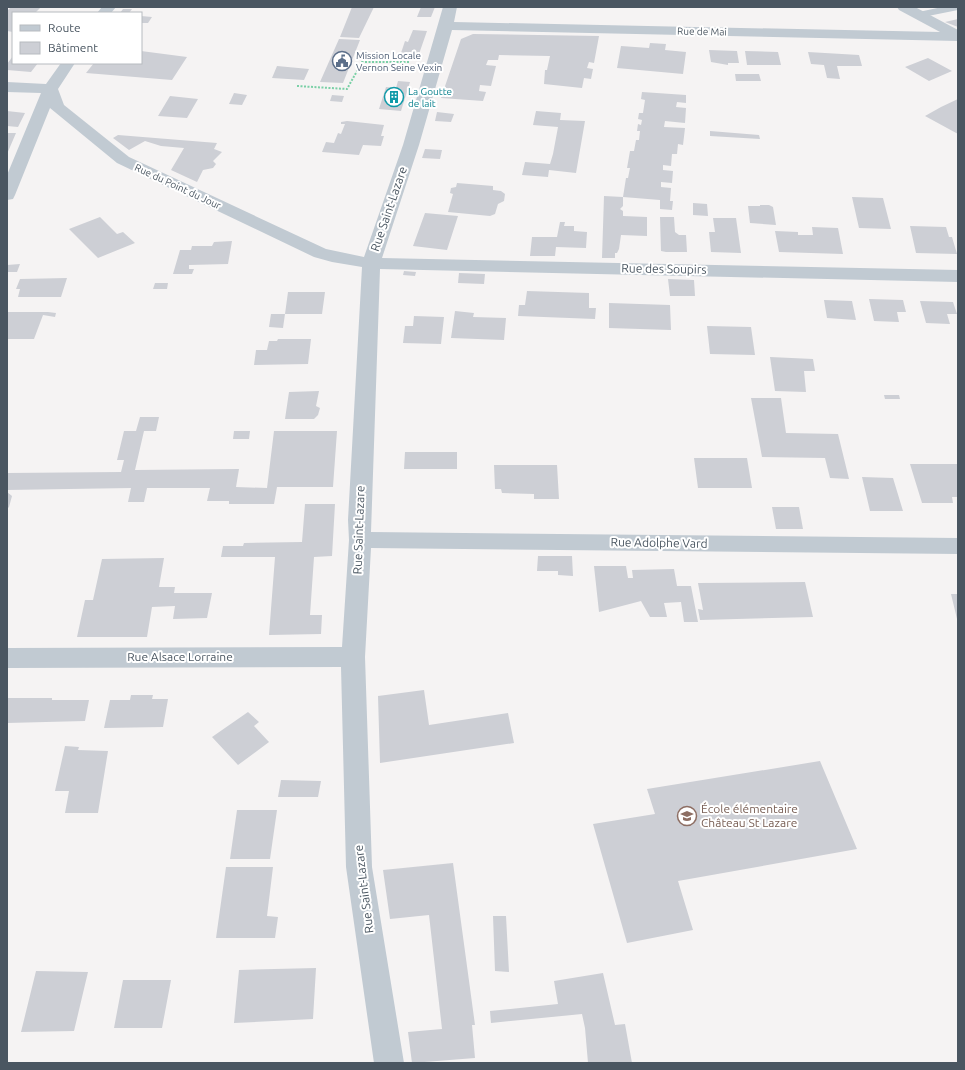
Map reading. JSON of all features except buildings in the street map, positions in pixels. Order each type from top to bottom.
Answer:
[{"type":"street","points":[[904,7],[958,36]]},
{"type":"street","name":"Rue de Mai","points":[[448,17],[958,36]]},
{"type":"street","name":"Rue Saint-Lazare","points":[[389,1063],[358,867],[353,657],[360,540],[359,520],[371,263],[411,145],[448,17]]},
{"type":"street","points":[[7,195],[50,88],[67,64]]},
{"type":"street","points":[[7,87],[50,88]]},
{"type":"street","name":"Rue du Point du Jour","points":[[50,88],[57,107],[123,160],[320,252],[332,256],[371,263]]},
{"type":"street","name":"Rue des Soupirs","points":[[371,263],[958,276]]},
{"type":"street","name":"Rue Adolphe Vard","points":[[360,540],[958,546]]},
{"type":"street","name":"Rue Alsace Lorraine","points":[[7,658],[353,657]]},
{"type":"lane","points":[[918,15],[958,7]]},
{"type":"path","points":[[297,86],[347,89],[362,62],[417,62]]},
{"type":"place","name":"Mission Locale Vernon Seine Vexin","points":[[342,61]]},
{"type":"place","name":"La Goutte de lait","points":[[394,97]]},
{"type":"place","name":"École élémentaire Château St Lazare","points":[[687,816]]}]
